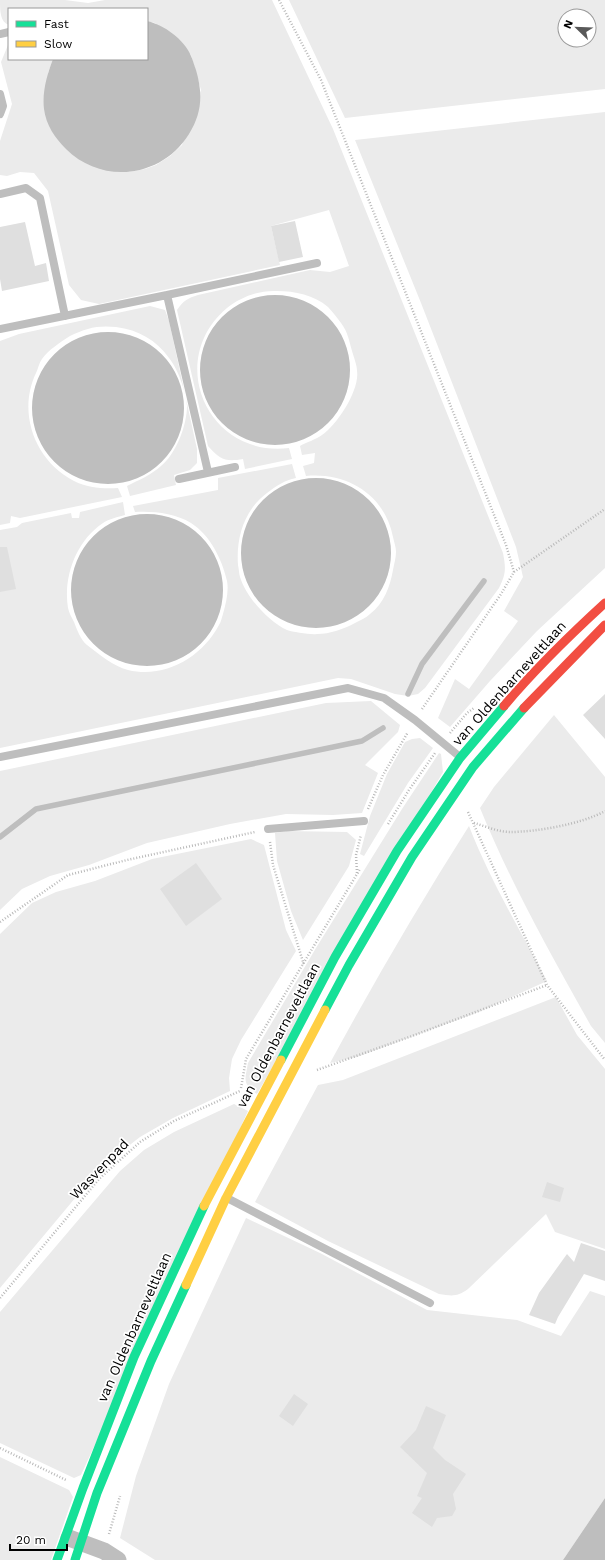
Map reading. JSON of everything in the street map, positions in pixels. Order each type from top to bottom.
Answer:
[{"type":"main road","name":"van Oldenbarneveltlaan","points":[[57,1560],[134,1356],[212,1190],[335,957],[398,851],[460,758],[517,690],[569,636],[605,603]]},
{"type":"main road","name":"van Oldenbarneveltlaan","points":[[75,1560],[97,1494],[151,1361],[226,1198],[349,965],[412,857],[473,767],[531,700],[605,625]]},
{"type":"street","points":[[65,1537],[81,1542],[111,1556]]},
{"type":"lane","points":[[0,94],[3,106],[0,114]]},
{"type":"lane","points":[[0,194],[26,188],[40,198],[65,316]]},
{"type":"lane","points":[[0,329],[167,296],[317,263]]},
{"type":"lane","points":[[167,296],[208,472]]},
{"type":"lane","points":[[179,479],[235,466]]},
{"type":"lane","points":[[0,757],[348,688],[384,698],[415,720],[473,767]]},
{"type":"lane","points":[[268,829],[364,821]]},
{"type":"lane","points":[[212,1190],[430,1303]]},
{"type":"path","points":[[279,0],[321,80],[506,545],[514,572]]},
{"type":"path","points":[[364,821],[383,774],[415,720],[501,594],[514,572],[605,509]]},
{"type":"path","points":[[466,808],[474,822],[547,985],[605,1060]]},
{"type":"path","points":[[474,822],[508,832],[562,826],[598,815],[605,811]]},
{"type":"path","name":"van Oldenbarneveltlaan","points":[[241,1090],[246,1059],[304,965],[357,874],[356,855],[364,821]]},
{"type":"path","points":[[0,922],[68,875],[127,860],[268,829],[273,865],[304,965]]},
{"type":"path","points":[[313,1072],[547,985]]},
{"type":"path","name":"Wasvenpad","points":[[0,1298],[99,1180],[140,1142],[174,1121],[241,1090]]},
{"type":"path","points":[[0,1448],[83,1488]]},
{"type":"path","points":[[97,1494],[118,1501],[111,1556]]},
{"type":"shaded area","points":[[0,0],[65,0],[88,3],[105,0],[272,0],[333,129],[503,553],[505,571],[499,588],[425,688],[418,694],[408,696],[395,694],[351,679],[338,678],[0,748],[0,530],[17,527],[22,523],[71,513],[72,518],[79,518],[80,512],[123,502],[125,515],[103,523],[85,540],[79,550],[70,572],[67,596],[68,608],[79,635],[87,645],[117,666],[128,670],[142,672],[169,668],[181,663],[203,647],[212,636],[220,622],[226,601],[228,585],[222,564],[214,548],[198,528],[185,520],[171,515],[156,512],[135,512],[133,506],[218,490],[218,478],[292,464],[296,478],[288,480],[267,493],[252,508],[247,516],[238,545],[238,565],[243,585],[247,593],[259,608],[273,621],[287,630],[306,634],[322,634],[332,632],[363,619],[375,610],[386,594],[392,576],[396,552],[389,522],[382,509],[373,498],[362,489],[349,482],[336,478],[306,476],[303,466],[314,463],[315,453],[302,455],[300,446],[322,435],[334,423],[351,397],[357,379],[356,366],[347,333],[330,309],[317,299],[304,294],[284,291],[257,293],[232,304],[208,329],[199,353],[198,378],[204,401],[217,422],[236,438],[260,447],[289,448],[292,459],[245,469],[243,459],[224,459],[208,446],[177,310],[186,300],[198,295],[310,270],[330,272],[349,266],[329,210],[271,226],[280,265],[99,304],[81,300],[69,285],[48,191],[34,173],[20,172],[7,176],[0,175],[0,141],[12,104],[1,62],[8,45],[8,60],[53,60],[48,73],[129,172],[156,165],[170,156],[182,145],[201,90],[191,55],[155,23],[148,21],[148,8],[8,8],[8,25],[2,19],[0,12]]},
{"type":"shaded area","points":[[289,0],[605,0],[605,89],[345,118]]},
{"type":"shaded area","points":[[148,21],[153,23],[167,29],[173,34],[184,44],[191,56],[200,87],[200,103],[197,119],[189,134],[177,149],[163,160],[148,168],[131,172],[114,172],[97,168],[81,160],[66,149],[49,126],[44,109],[44,96],[53,60],[148,60]]},
{"type":"shaded area","points":[[605,112],[605,568],[537,631],[490,681],[450,727],[438,718],[455,679],[469,689],[518,621],[504,611],[523,577],[516,547],[421,303],[355,140]]},
{"type":"shaded area","points":[[268,295],[282,295],[297,298],[310,304],[323,312],[333,322],[347,348],[350,370],[349,385],[344,399],[333,418],[323,428],[297,442],[282,445],[268,445],[253,442],[240,436],[227,428],[217,418],[203,392],[200,377],[200,363],[203,348],[209,335],[217,322],[227,312],[253,298]]},
{"type":"shaded area","points":[[150,306],[165,310],[169,321],[185,394],[181,381],[169,358],[153,341],[139,333],[124,328],[110,326],[81,331],[70,336],[48,352],[39,364],[31,388],[28,404],[29,419],[33,434],[40,449],[60,472],[74,481],[85,485],[96,488],[118,488],[122,497],[20,518],[11,516],[10,523],[0,525],[0,341],[19,334]]},
{"type":"shaded area","points":[[108,332],[137,338],[144,341],[162,354],[175,372],[178,379],[184,408],[178,437],[175,444],[162,462],[144,475],[137,478],[108,484],[79,478],[72,475],[54,462],[41,444],[38,437],[32,408],[38,379],[41,372],[54,354],[72,341],[79,338]]},
{"type":"shaded area","points":[[186,396],[197,449],[197,463],[190,470],[174,475],[176,485],[130,496],[127,486],[157,469],[166,461],[176,447],[185,422],[187,406]]},
{"type":"shaded area","points":[[309,478],[323,478],[338,481],[351,487],[364,495],[374,505],[388,531],[391,553],[390,568],[385,582],[374,601],[364,611],[338,625],[323,628],[309,628],[294,625],[281,619],[268,611],[258,601],[244,575],[241,560],[241,546],[244,531],[250,518],[258,505],[268,495],[294,481]]},
{"type":"shaded area","points":[[147,514],[169,517],[183,523],[201,536],[214,554],[220,568],[223,590],[220,612],[214,626],[201,644],[183,657],[169,663],[147,666],[125,663],[111,657],[93,644],[80,626],[74,612],[71,590],[74,568],[80,554],[93,536],[111,523],[125,517]]},
{"type":"shaded area","points":[[371,701],[400,725],[398,732],[365,765],[378,773],[362,813],[333,815],[286,814],[230,824],[147,843],[89,865],[50,876],[22,889],[0,910],[0,771],[326,703]]},
{"type":"shaded area","points":[[554,715],[605,777],[605,1043],[591,1026],[546,946],[518,892],[480,808],[494,787]]},
{"type":"shaded area","points":[[420,738],[433,748],[408,783],[364,856],[360,854],[370,816],[387,774],[405,742]]},
{"type":"shaded area","points":[[439,753],[441,754],[443,772],[257,1094],[249,1087],[246,1081],[248,1063],[316,948],[402,809]]},
{"type":"shaded area","points":[[469,826],[486,866],[547,981],[479,1012],[357,1057],[330,1063],[398,943]]},
{"type":"shaded area","points":[[287,831],[347,832],[356,840],[349,866],[303,940],[291,911],[277,861],[275,833]]},
{"type":"shaded area","points":[[251,839],[264,845],[286,930],[296,951],[241,1040],[232,1059],[229,1078],[230,1091],[173,1118],[140,1137],[117,1155],[96,1173],[0,1288],[0,934],[32,903],[56,892],[95,881],[152,859]]},
{"type":"shaded area","points":[[556,997],[577,1035],[605,1069],[605,1249],[555,1232],[546,1214],[468,1289],[457,1295],[444,1295],[439,1294],[328,1241],[255,1202],[318,1085],[343,1080]]},
{"type":"shaded area","points":[[234,1104],[248,1111],[81,1475],[74,1478],[0,1443],[0,1312],[120,1171],[144,1150],[174,1132]]},
{"type":"shaded area","points":[[246,1218],[320,1253],[427,1310],[517,1320],[561,1336],[590,1291],[605,1296],[605,1498],[563,1560],[155,1560],[120,1538],[136,1476],[169,1384]]},
{"type":"shaded area","points":[[0,1457],[69,1490],[73,1497],[51,1560],[0,1560]]},
{"type":"shaded area","points":[[605,1498],[605,1560],[563,1560]]},
{"type":"building","points":[[295,221],[303,257],[279,262],[271,226]]},
{"type":"building","points":[[25,222],[35,266],[46,263],[49,281],[2,291],[0,279],[0,227]]},
{"type":"building","points":[[0,547],[7,547],[16,589],[0,592]]},
{"type":"building","points":[[605,694],[605,739],[583,715]]},
{"type":"building","points":[[196,863],[222,899],[186,926],[160,889]]},
{"type":"building","points":[[547,1182],[564,1188],[560,1202],[542,1197]]},
{"type":"building","points":[[581,1243],[605,1251],[605,1281],[584,1274],[555,1324],[529,1315],[539,1293],[567,1254],[574,1262]]},
{"type":"building","points":[[294,1394],[308,1404],[293,1426],[279,1416]]},
{"type":"building","points":[[426,1406],[446,1415],[433,1448],[445,1460],[466,1474],[453,1494],[456,1509],[452,1516],[437,1518],[432,1527],[412,1513],[422,1498],[417,1496],[427,1473],[400,1447],[416,1430]]},
{"type":"waterway","points":[[408,694],[422,664],[484,581]]},
{"type":"waterway","points":[[0,837],[36,809],[362,741],[383,728]]},
{"type":"traffic: fast","points":[[281,1060],[335,957],[397,851],[460,758],[504,706]]},
{"type":"traffic: fast","points":[[325,1010],[349,965],[412,857],[473,767],[524,708]]},
{"type":"traffic: fast","points":[[57,1560],[83,1488],[134,1357],[204,1206]]},
{"type":"traffic: fast","points":[[75,1560],[97,1493],[151,1361],[186,1285]]},
{"type":"traffic: slow","points":[[186,1285],[226,1198],[325,1010]]},
{"type":"traffic: slow","points":[[204,1206],[281,1060]]},
{"type":"traffic: jam","points":[[504,706],[553,653],[605,603]]},
{"type":"traffic: jam","points":[[524,708],[605,625]]}]
